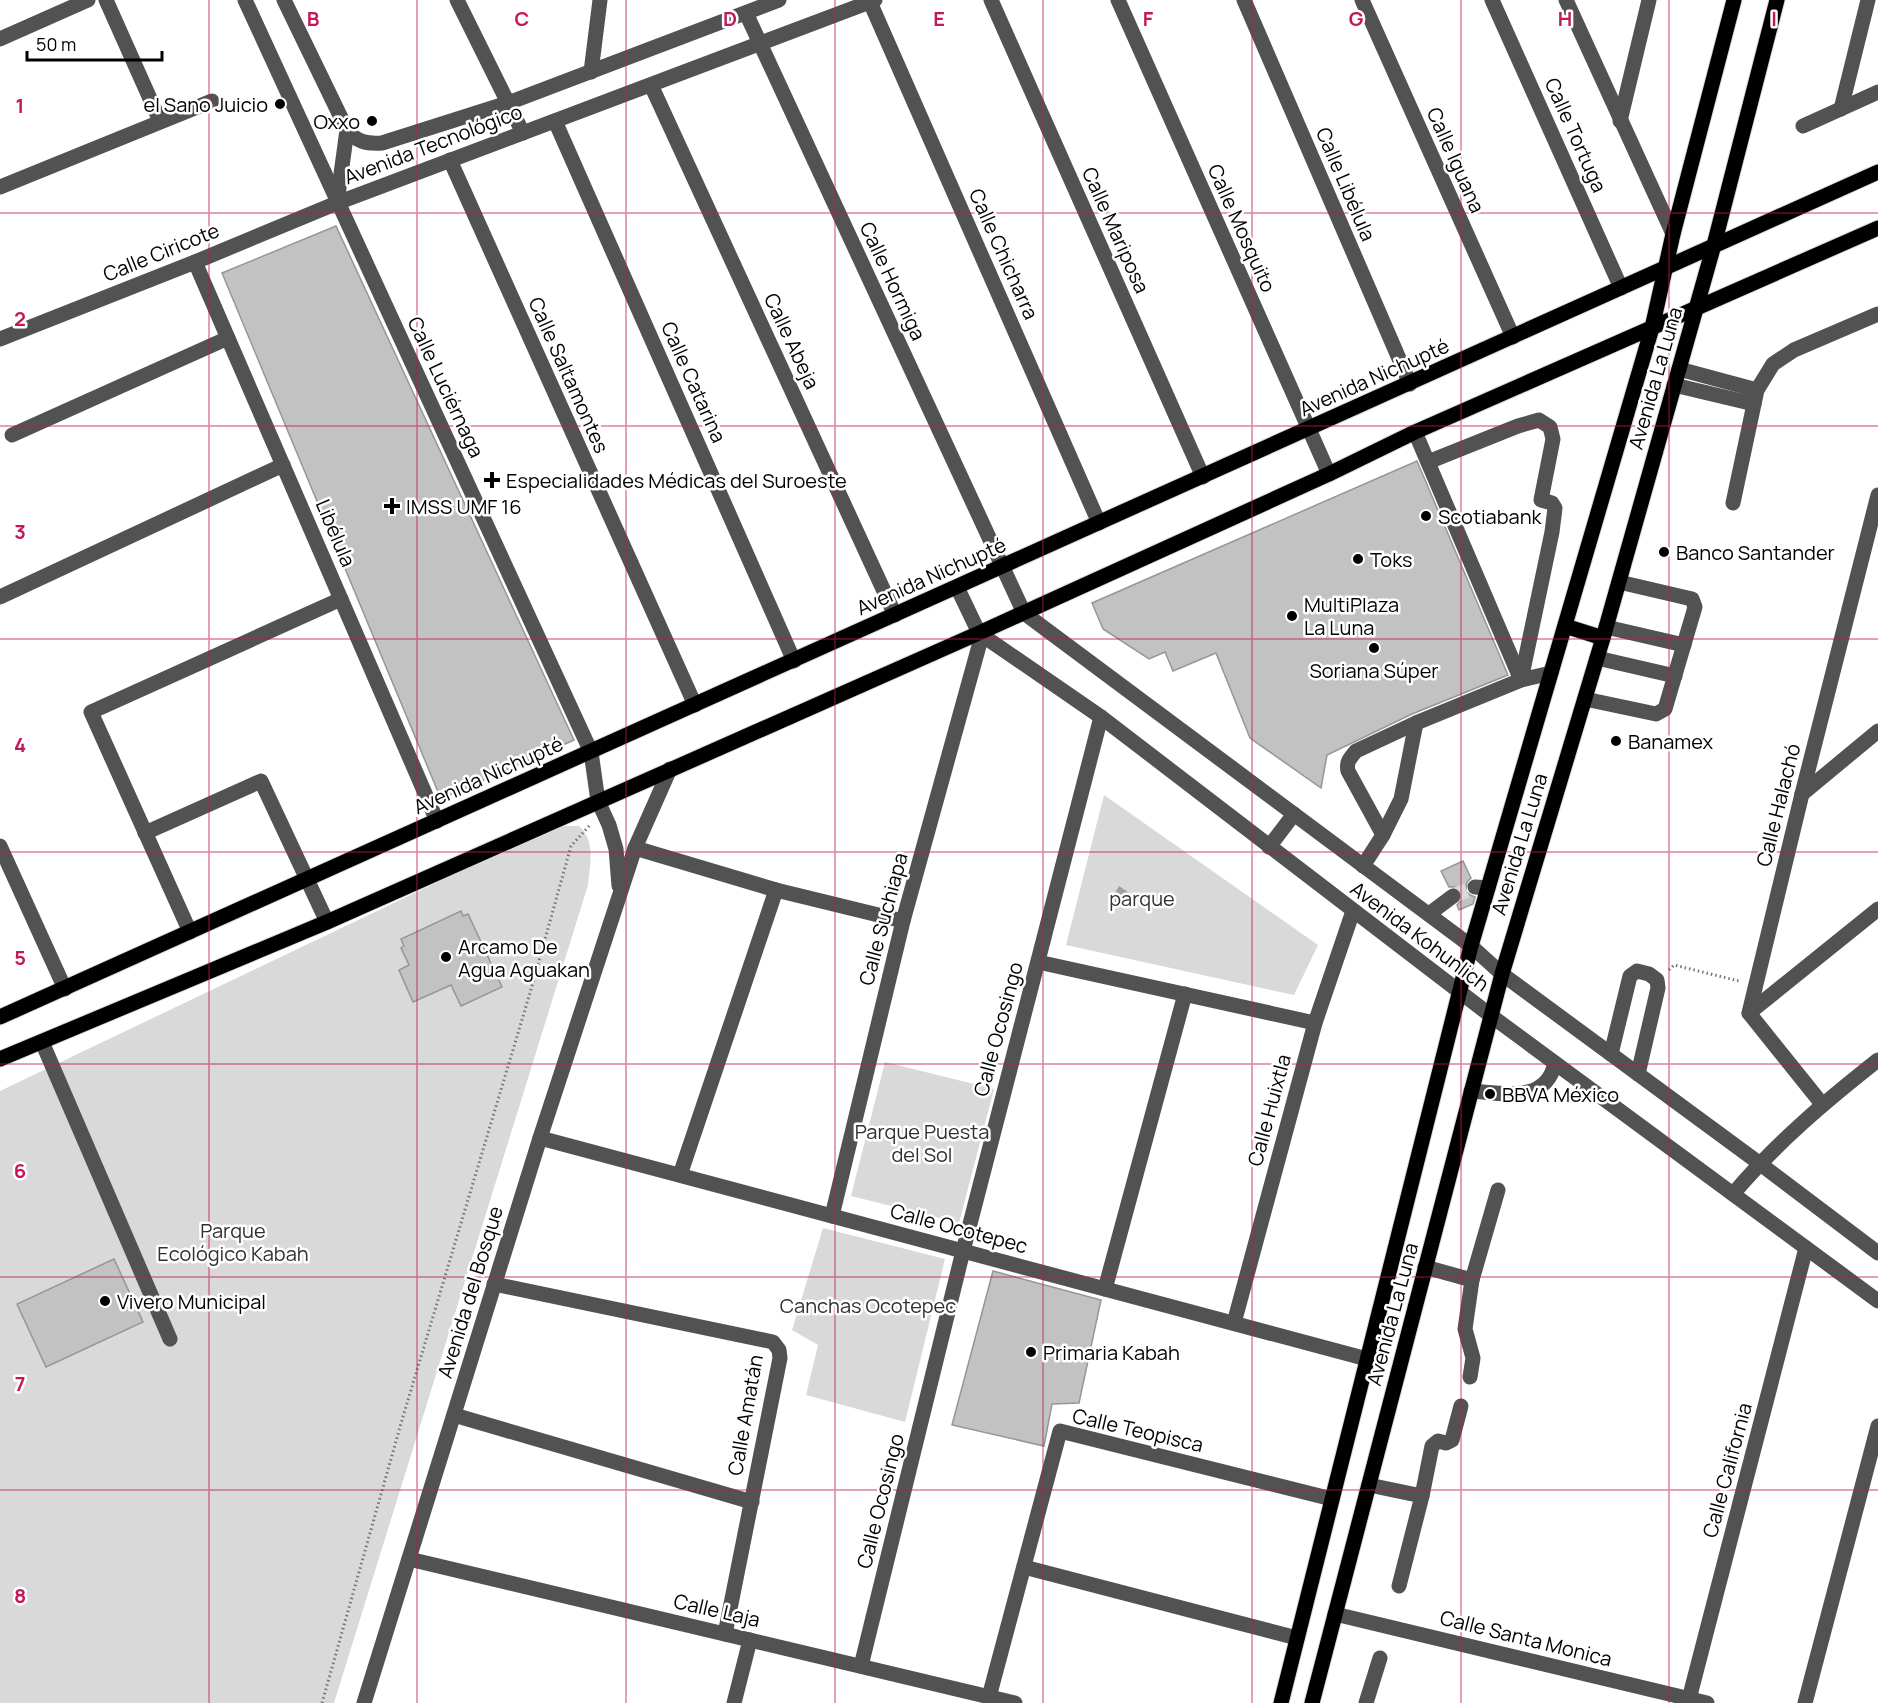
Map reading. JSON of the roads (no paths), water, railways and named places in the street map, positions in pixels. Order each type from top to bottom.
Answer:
[{"type":"main road","name":"Avenida La Luna","points":[[1281,1703],[1471,946],[1481,887],[1551,673],[1652,328],[1673,234],[1734,0]]},
{"type":"main road","name":"Avenida La Luna","points":[[1312,1703],[1502,974],[1605,633],[1714,245],[1777,0]]},
{"type":"main road","name":"Avenida Nichupté","points":[[0,1017],[1878,172]]},
{"type":"main road","points":[[0,1059],[600,807],[670,769],[981,634],[1329,474],[1414,432],[1878,228]]},
{"type":"main road","points":[[1565,626],[1605,633]]},
{"type":"street","points":[[0,39],[88,0]]},
{"type":"street","points":[[106,0],[160,121]]},
{"type":"street","name":"Calle Luciérnaga","points":[[245,0],[591,752]]},
{"type":"street","points":[[284,0],[347,130]]},
{"type":"street","points":[[457,0],[523,133]]},
{"type":"street","points":[[591,72],[600,0]]},
{"type":"street","name":"Avenida Tecnológico","points":[[347,130],[355,139],[381,143],[508,104],[779,0]]},
{"type":"street","name":"Calle Mariposa","points":[[992,0],[1203,477]]},
{"type":"street","name":"Calle Mosquito","points":[[1118,0],[1329,474]]},
{"type":"street","name":"Calle Libélula","points":[[1244,0],[1410,384]]},
{"type":"street","name":"Calle Iguana","points":[[1362,0],[1513,337]]},
{"type":"street","name":"Calle Tortuga","points":[[1492,0],[1621,288]]},
{"type":"street","points":[[1566,0],[1673,234]]},
{"type":"street","points":[[1620,121],[1650,0]]},
{"type":"street","points":[[1840,109],[1868,0]]},
{"type":"street","name":"Avenida Tecnológico","points":[[347,130],[337,203],[873,1]]},
{"type":"street","name":"Calle Chicharra","points":[[873,1],[1100,523]]},
{"type":"street","name":"Calle Hormiga","points":[[746,13],[1001,567]]},
{"type":"street","name":"Calle Abeja","points":[[651,85],[895,615]]},
{"type":"street","points":[[1803,126],[1878,92]]},
{"type":"street","points":[[0,187],[212,101]]},
{"type":"street","name":"Calle Catarina","points":[[555,121],[794,661]]},
{"type":"street","name":"Calle Saltamontes","points":[[450,160],[695,705]]},
{"type":"street","name":"Calle Ciricote","points":[[0,339],[337,203]]},
{"type":"street","name":"Libélula","points":[[195,262],[437,821]]},
{"type":"street","points":[[1733,503],[1755,397],[1773,364],[1794,350],[1878,314]]},
{"type":"street","points":[[12,435],[228,338]]},
{"type":"street","points":[[1679,369],[1755,397]]},
{"type":"street","points":[[1674,385],[1755,397]]},
{"type":"street","points":[[1428,462],[1518,426],[1539,420],[1550,427],[1553,439],[1540,500],[1552,503],[1555,508],[1521,680]]},
{"type":"street","points":[[1414,432],[1521,680]]},
{"type":"street","points":[[0,597],[283,465]]},
{"type":"street","name":"Calle Halachó","points":[[1749,1013],[1878,495]]},
{"type":"street","name":"Avenida Kohunlich","points":[[1001,567],[1024,613],[1429,914],[1471,946],[1502,974],[1878,1253]]},
{"type":"street","points":[[1585,699],[1660,713],[1665,709],[1675,676],[1695,607],[1692,600],[1619,582]]},
{"type":"street","name":"Avenida Kohunlich","points":[[957,587],[981,634],[1101,717],[1459,992],[1878,1301]]},
{"type":"street","points":[[190,932],[91,712],[341,599]]},
{"type":"street","points":[[1605,633],[1684,645]]},
{"type":"street","name":"Calle Suchiapa","points":[[832,1216],[903,921],[981,634]]},
{"type":"street","points":[[1597,658],[1675,676]]},
{"type":"street","points":[[1383,835],[1348,771],[1349,758],[1356,751],[1416,723],[1521,680],[1551,673]]},
{"type":"street","name":"Calle Ocosingo","points":[[861,1666],[963,1251],[1101,717]]},
{"type":"street","points":[[1363,866],[1383,835],[1401,799],[1416,723]]},
{"type":"street","points":[[1802,794],[1878,731]]},
{"type":"street","name":"Avenida del Bosque","points":[[591,752],[600,807],[609,825],[616,849],[620,894]]},
{"type":"street","name":"Avenida del Bosque","points":[[364,1703],[540,1138],[635,848],[670,769]]},
{"type":"street","points":[[146,833],[261,781],[327,922]]},
{"type":"street","points":[[1269,847],[1294,814]]},
{"type":"street","points":[[0,846],[65,989]]},
{"type":"street","points":[[635,848],[776,890],[903,921]]},
{"type":"street","points":[[680,1175],[776,890]]},
{"type":"street","points":[[1429,914],[1453,896]]},
{"type":"street","points":[[1822,1104],[1749,1013],[1878,909]]},
{"type":"street","name":"Calle Huixtla","points":[[1234,1323],[1315,1023],[1353,911]]},
{"type":"street","points":[[1038,962],[1315,1023]]},
{"type":"street","points":[[1611,1054],[1630,976],[1637,971],[1649,974],[1657,980],[1659,988],[1638,1074]]},
{"type":"street","points":[[1105,1289],[1185,994]]},
{"type":"street","points":[[42,1042],[170,1339]]},
{"type":"street","points":[[1733,1194],[1759,1163],[1822,1104],[1878,1060]]},
{"type":"street","points":[[1471,1091],[1527,1093],[1546,1084],[1553,1074],[1555,1063]]},
{"type":"street","name":"Calle Ocotepec","points":[[540,1138],[1367,1359]]},
{"type":"street","points":[[1470,1377],[1473,1358],[1465,1329],[1472,1280],[1498,1190]]},
{"type":"street","name":"Calle California","points":[[1688,1701],[1806,1248]]},
{"type":"street","points":[[1425,1267],[1472,1280]]},
{"type":"street","name":"Calle Amatán","points":[[494,1284],[773,1342],[779,1350],[780,1358],[725,1634]]},
{"type":"street","points":[[1399,1586],[1432,1446],[1438,1441],[1446,1443],[1452,1440],[1461,1406]]},
{"type":"street","points":[[454,1415],[752,1502]]},
{"type":"street","points":[[1805,1703],[1878,1425]]},
{"type":"street","name":"Calle Teopisca","points":[[989,1697],[1060,1431],[1332,1499]]},
{"type":"street","points":[[1369,1485],[1422,1496]]},
{"type":"street","name":"Calle Laja","points":[[409,1559],[1015,1703]]},
{"type":"street","points":[[1024,1567],[1297,1638]]},
{"type":"street","name":"Calle Santa Monica","points":[[1335,1614],[1688,1701],[1707,1703]]},
{"type":"street","points":[[734,1703],[750,1640]]},
{"type":"street","points":[[1366,1703],[1380,1658]]},
{"type":"tunnel","points":[[1453,896],[1475,887]]},
{"type":"place","name":"el Sano Juicio","points":[[280,104]]},
{"type":"place","name":"Oxxo","points":[[372,121]]},
{"type":"place","name":"Especialidades Médicas del Suroeste","points":[[492,480]]},
{"type":"place","name":"IMSS UMF 16","points":[[392,506]]},
{"type":"place","name":"Scotiabank","points":[[1426,516]]},
{"type":"place","name":"Banco Santander","points":[[1664,552]]},
{"type":"place","name":"Toks","points":[[1358,559]]},
{"type":"place","name":"MultiPlaza La Luna","points":[[1292,616]]},
{"type":"place","name":"Soriana Súper","points":[[1374,648]]},
{"type":"place","name":"Banamex","points":[[1616,741]]},
{"type":"place","name":"Arcamo De Agua Aguakan","points":[[446,957]]},
{"type":"place","name":"BBVA México","points":[[1490,1094]]},
{"type":"place","name":"Vivero Municipal","points":[[105,1301]]},
{"type":"place","name":"Primaria Kabah","points":[[1031,1352]]},
{"type":"park label","name":"parque","points":[[1142,898]]},
{"type":"park label","name":"Parque Puesta del Sol","points":[[922,1142]]},
{"type":"park label","name":"Parque Ecológico Kabah","points":[[233,1242]]},
{"type":"park label","name":"Canchas Ocotepec","points":[[868,1305]]}]
